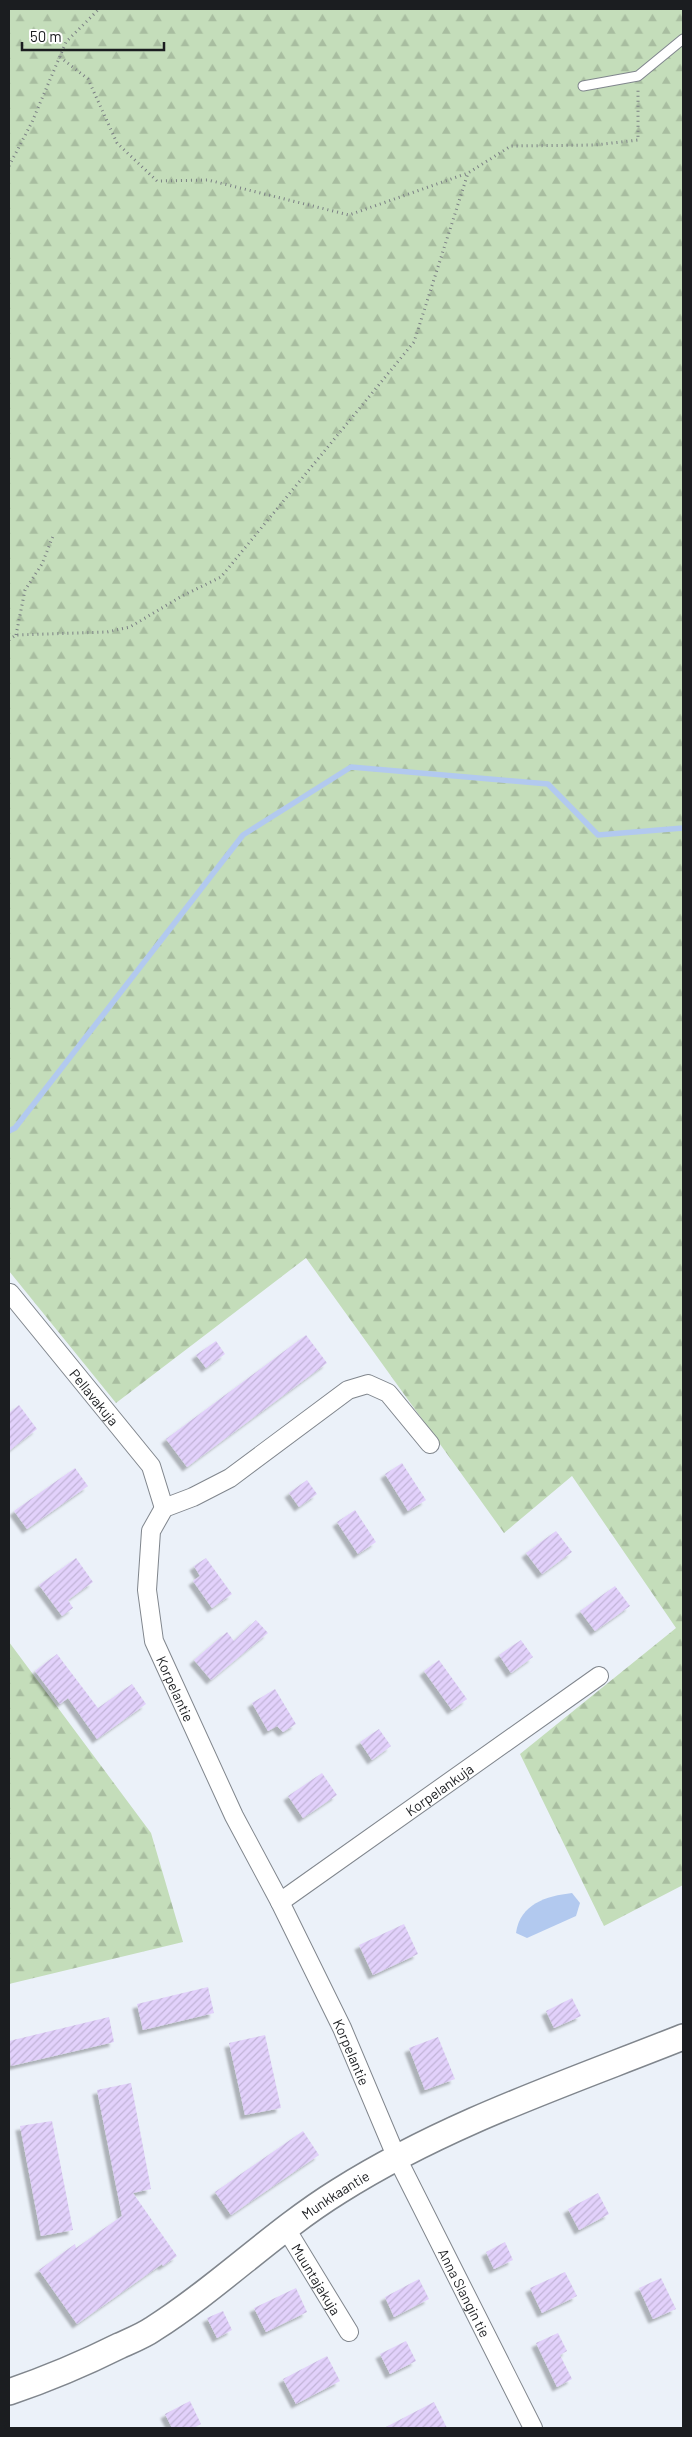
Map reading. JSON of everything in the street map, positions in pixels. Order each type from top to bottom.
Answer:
[{"type":"street","name":"Pellavakuja","points":[[10,1293],[151,1466],[164,1508]]},
{"type":"street","points":[[164,1508],[193,1497],[230,1478],[348,1390],[368,1384],[388,1393],[430,1444]]},
{"type":"street","name":"Korpelantie","points":[[164,1508],[151,1531],[149,1550],[147,1590],[154,1641],[234,1816],[280,1902],[342,2028],[396,2156]]},
{"type":"street","name":"Korpelankuja","points":[[280,1902],[599,1676]]},
{"type":"street","name":"Munkkaantie","points":[[9,2392],[58,2375],[152,2330],[200,2297],[285,2227],[396,2156],[467,2122],[683,2037]]},
{"type":"street","name":"Anna Slangin tie","points":[[396,2156],[533,2428]]},
{"type":"street","name":"Muuntajakuja","points":[[285,2227],[349,2332]]},
{"type":"lane","points":[[583,86],[638,76],[683,39]]},
{"type":"path","points":[[9,166],[32,122],[66,42],[99,9]]},
{"type":"path","points":[[60,57],[88,79],[117,144],[157,181],[208,180],[349,215],[468,173],[512,146],[595,145],[638,140],[638,76]]},
{"type":"path","points":[[9,640],[16,635],[108,632],[130,627],[182,596],[221,577],[414,342],[468,173]]},
{"type":"path","points":[[16,635],[25,590],[42,564],[53,536]]},
{"type":"green space","points":[[9,9],[683,9],[683,1885],[604,1926],[520,1754],[676,1628],[572,1476],[504,1533],[306,1258],[116,1403],[9,1271]]},
{"type":"green space","points":[[9,1642],[151,1833],[183,1942],[9,1984]]},
{"type":"water","points":[[572,1893],[580,1903],[576,1916],[527,1938],[516,1933],[518,1923],[523,1915],[536,1903],[553,1896]]},
{"type":"building","points":[[306,1335],[327,1363],[187,1467],[166,1439]]},
{"type":"building","points":[[216,1341],[225,1354],[206,1368],[196,1355]]},
{"type":"building","points":[[19,1405],[37,1429],[9,1451],[9,1413]]},
{"type":"building","points":[[402,1463],[426,1500],[408,1511],[385,1474]]},
{"type":"building","points":[[75,1468],[88,1486],[27,1529],[14,1511]]},
{"type":"building","points":[[307,1480],[317,1494],[299,1507],[289,1493]]},
{"type":"building","points":[[355,1510],[376,1542],[358,1554],[337,1522]]},
{"type":"building","points":[[556,1531],[572,1552],[542,1574],[526,1553]]},
{"type":"building","points":[[76,1558],[93,1582],[68,1600],[73,1608],[62,1616],[39,1585]]},
{"type":"building","points":[[206,1558],[232,1594],[212,1608],[193,1581],[200,1576],[194,1566]]},
{"type":"building","points":[[615,1586],[630,1606],[595,1631],[580,1611]]},
{"type":"building","points":[[256,1620],[268,1633],[211,1680],[194,1660],[227,1632],[234,1641]]},
{"type":"building","points":[[521,1640],[533,1657],[511,1673],[499,1655]]},
{"type":"building","points":[[57,1654],[98,1708],[132,1684],[146,1704],[97,1739],[68,1698],[60,1704],[35,1671]]},
{"type":"building","points":[[439,1660],[467,1699],[452,1710],[424,1671]]},
{"type":"building","points":[[275,1689],[296,1724],[283,1732],[277,1726],[268,1731],[252,1703]]},
{"type":"building","points":[[379,1729],[391,1746],[372,1760],[360,1742]]},
{"type":"building","points":[[322,1773],[337,1795],[303,1818],[288,1796]]},
{"type":"building","points":[[404,1924],[418,1954],[373,1975],[359,1945]]},
{"type":"building","points":[[208,1987],[214,2013],[143,2030],[137,2004]]},
{"type":"building","points":[[572,1998],[581,2016],[554,2028],[546,2011]]},
{"type":"building","points":[[109,2017],[114,2042],[11,2066],[9,2041]]},
{"type":"building","points":[[265,2035],[281,2108],[245,2115],[229,2043]]},
{"type":"building","points":[[438,2037],[455,2079],[425,2090],[409,2048]]},
{"type":"building","points":[[131,2083],[151,2189],[133,2193],[177,2256],[163,2266],[162,2264],[77,2324],[39,2270],[75,2244],[76,2248],[122,2216],[97,2090]]},
{"type":"building","points":[[52,2121],[73,2230],[41,2236],[20,2126]]},
{"type":"building","points":[[303,2131],[319,2155],[231,2215],[215,2192]]},
{"type":"building","points":[[598,2193],[609,2214],[579,2230],[568,2209]]},
{"type":"building","points":[[505,2242],[513,2260],[494,2269],[486,2252]]},
{"type":"building","points":[[565,2272],[577,2296],[542,2313],[530,2288]]},
{"type":"building","points":[[661,2278],[676,2309],[653,2319],[639,2288]]},
{"type":"building","points":[[419,2279],[429,2299],[394,2317],[385,2297]]},
{"type":"building","points":[[296,2288],[307,2312],[266,2332],[254,2308]]},
{"type":"building","points":[[223,2311],[232,2330],[217,2338],[207,2318]]},
{"type":"building","points":[[558,2333],[567,2351],[560,2355],[572,2379],[557,2387],[536,2343]]},
{"type":"building","points":[[406,2341],[416,2361],[390,2374],[380,2354]]},
{"type":"building","points":[[327,2356],[340,2381],[296,2404],[283,2379]]},
{"type":"building","points":[[190,2401],[201,2424],[193,2428],[172,2428],[165,2414]]},
{"type":"building","points":[[434,2402],[447,2428],[384,2428]]},
{"type":"waterway","points":[[9,1131],[15,1128],[243,835],[351,767],[548,784],[598,835],[683,828]]}]
